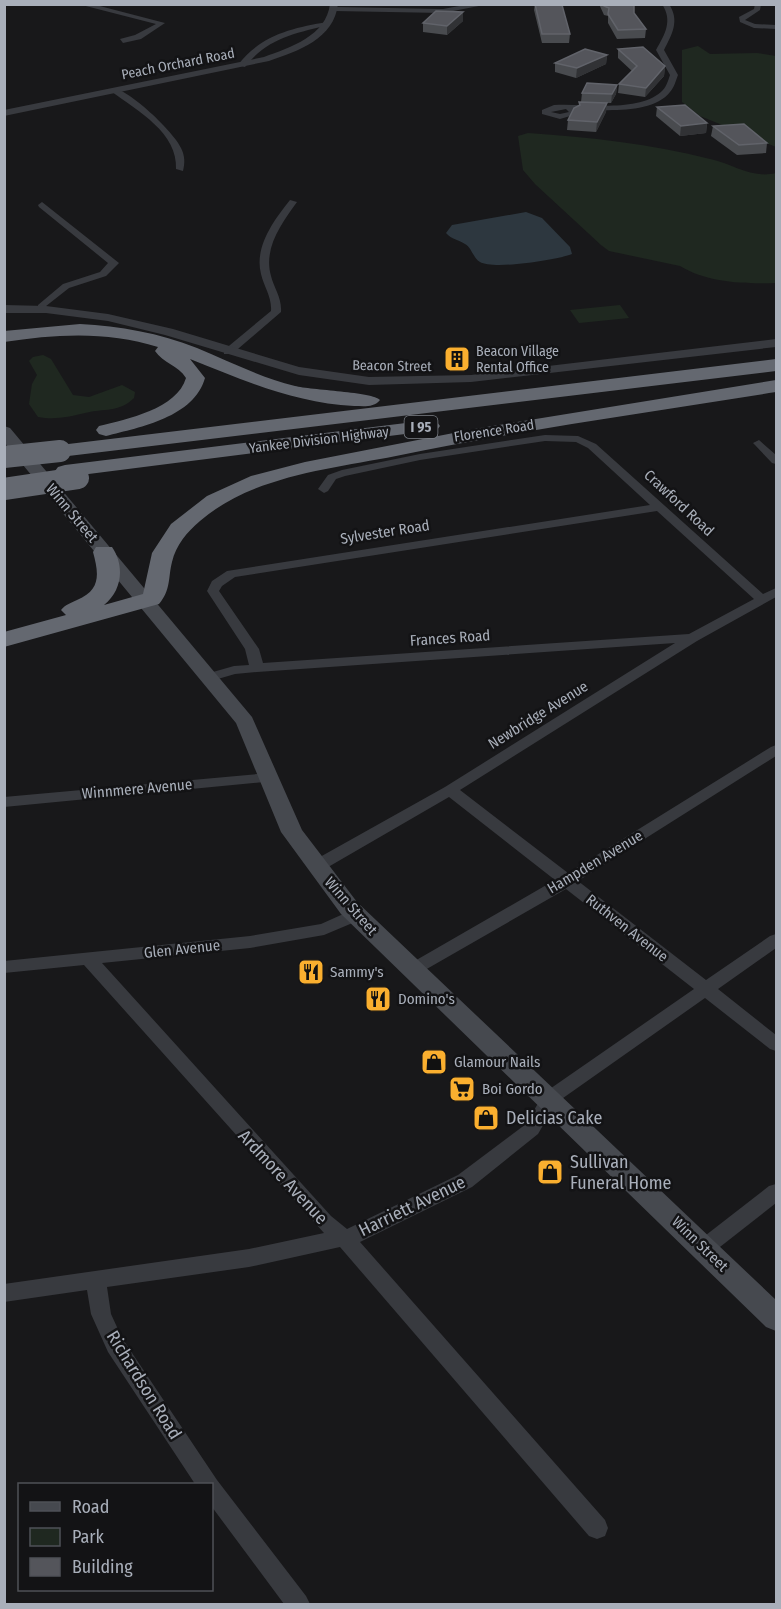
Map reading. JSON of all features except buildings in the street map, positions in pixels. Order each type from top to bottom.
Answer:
[{"type":"highway","points":[[4,343],[60,331]]},
{"type":"highway","points":[[4,337],[60,331],[112,332],[146,338],[284,389],[335,399],[412,400],[607,385]]},
{"type":"highway","points":[[4,355],[22,347],[53,340],[108,339],[138,344],[166,352],[182,360],[192,373],[193,385],[190,393],[178,404],[160,415],[57,445],[4,447]]},
{"type":"highway","name":"Yankee Division Highway","points":[[4,457],[57,445],[777,365]]},
{"type":"highway","points":[[4,640],[145,602],[155,596],[162,559],[181,528],[207,506],[252,483],[311,468],[468,435],[777,385]]},
{"type":"highway","name":"Yankee Division Highway","points":[[71,474],[237,450],[777,385]]},
{"type":"highway","points":[[4,478],[71,474]]},
{"type":"highway","points":[[4,489],[71,474]]},
{"type":"highway","points":[[4,628],[74,609],[97,600],[108,589],[110,580],[105,552]]},
{"type":"main road","name":"Winn Street","points":[[4,431],[145,602],[211,677],[245,721],[292,832],[356,915],[467,1024],[550,1098],[777,1318]]},
{"type":"street","points":[[81,4],[153,19],[162,25],[138,38],[123,40]]},
{"type":"street","points":[[116,11],[131,4]]},
{"type":"street","points":[[334,6],[447,11],[486,4]]},
{"type":"street","points":[[569,108],[632,106],[656,99],[668,92],[674,75],[661,52],[662,44],[672,27],[669,10],[664,4]]},
{"type":"street","points":[[758,4],[757,10],[741,19],[749,25],[743,29],[758,32],[765,27],[777,27]]},
{"type":"street","name":"Peach Orchard Road","points":[[4,113],[242,65],[289,51],[310,39],[327,24],[334,6]]},
{"type":"street","points":[[242,65],[253,51],[268,39],[327,24]]},
{"type":"street","points":[[115,90],[166,131],[181,153],[180,169]]},
{"type":"street","points":[[228,352],[276,312],[276,304],[265,273],[264,260],[273,235],[293,202]]},
{"type":"street","points":[[41,307],[66,286],[103,274],[114,263],[42,205]]},
{"type":"street","name":"Beacon Street","points":[[8,309],[41,307],[138,324],[228,352],[318,376],[410,383],[470,379],[777,343]]},
{"type":"street","name":"Florence Road","points":[[324,489],[332,477],[348,471],[517,442],[570,438]]},
{"type":"street","name":"Crawford Road","points":[[570,438],[592,446],[761,599]]},
{"type":"street","points":[[759,443],[777,461]]},
{"type":"street","name":"Sylvester Road","points":[[257,668],[252,649],[213,591],[216,584],[231,574],[658,507]]},
{"type":"street","name":"Newbridge Avenue","points":[[317,866],[450,790],[692,638],[777,592]]},
{"type":"street","name":"Frances Road","points":[[211,677],[234,670],[257,668],[692,638]]},
{"type":"street","name":"Hampden Avenue","points":[[412,970],[567,881],[777,750]]},
{"type":"street","name":"Winnmere Avenue","points":[[4,802],[269,778]]},
{"type":"street","name":"Ruthven Avenue","points":[[450,790],[777,1044]]},
{"type":"street","name":"Glen Avenue","points":[[4,967],[89,960],[309,933],[356,915]]},
{"type":"street","name":"Harriett Avenue","points":[[4,1293],[249,1258],[357,1235],[465,1181],[531,1129],[550,1098],[777,940]]},
{"type":"street","name":"Ardmore Avenue","points":[[89,960],[309,1206],[343,1237],[597,1528]]},
{"type":"street","points":[[704,1248],[777,1192]]},
{"type":"street","name":"Richardson Road","points":[[96,1280],[101,1314],[115,1345],[207,1483]]},
{"type":"street","points":[[213,1490],[298,1605]]},
{"type":"green space","points":[[698,46],[710,54],[757,53],[776,56],[776,147],[700,116],[682,102],[682,50]]},
{"type":"green space","points":[[528,133],[643,145],[718,161],[751,173],[776,173],[776,283],[739,283],[715,279],[680,266],[609,251],[535,184],[523,170],[518,136]]},
{"type":"green space","points":[[620,305],[629,318],[579,323],[570,310]]},
{"type":"green space","points":[[43,355],[51,359],[73,395],[89,397],[122,385],[135,392],[134,398],[123,406],[111,409],[61,418],[38,417],[29,404],[32,384],[37,375],[29,361],[33,357]]},
{"type":"shaded area","points":[[526,212],[542,218],[570,247],[572,254],[525,263],[487,264],[480,262],[467,246],[446,233],[452,225]]},
{"type":"place","name":"Beacon Village Rental Office","points":[[457,359]]},
{"type":"place","name":"Sammy's","points":[[311,972]]},
{"type":"place","name":"Domino's","points":[[378,999]]},
{"type":"place","name":"Glamour Nails","points":[[434,1062]]},
{"type":"place","name":"Boi Gordo","points":[[462,1089]]},
{"type":"place","name":"Delicias Cake","points":[[486,1118]]},
{"type":"place","name":"Sullivan Funeral Home","points":[[550,1172]]}]
